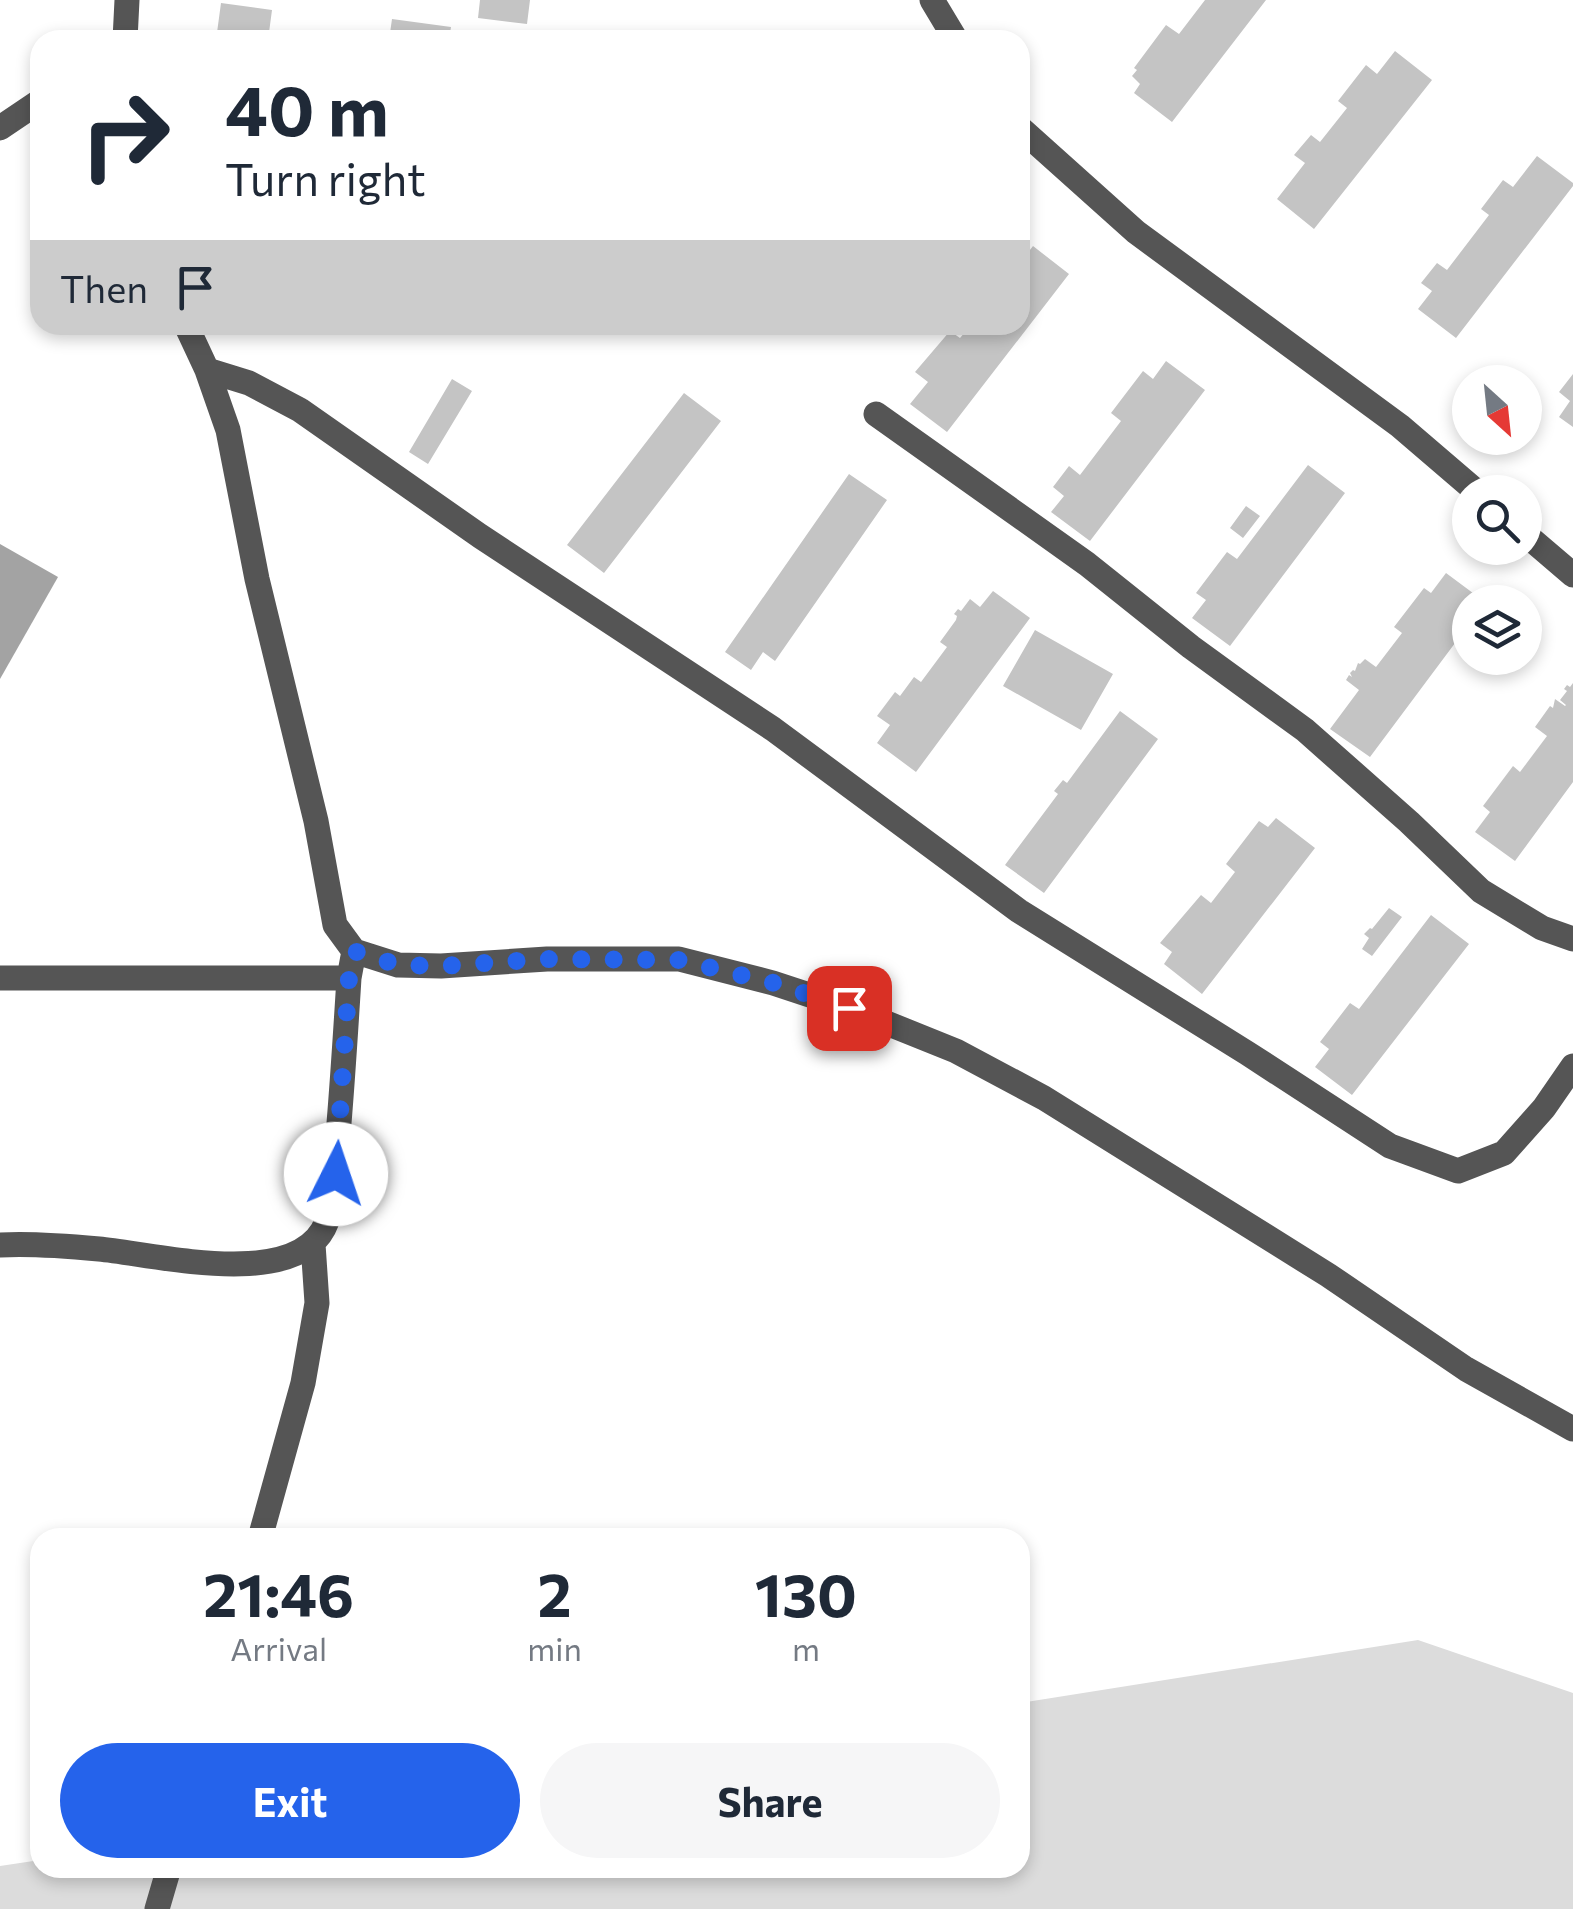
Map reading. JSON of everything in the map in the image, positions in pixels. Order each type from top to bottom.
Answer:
[{"type":"lane","points":[[125,30],[127,0]]},
{"type":"lane","points":[[932,0],[950,30]]},
{"type":"lane","points":[[0,128],[30,108]]},
{"type":"lane","points":[[1030,137],[1136,232],[1400,426],[1457,475]]},
{"type":"lane","points":[[191,335],[228,430],[256,579],[316,821],[335,925],[354,951],[398,965],[546,959],[679,960],[774,983],[849,1008],[956,1051],[1044,1098],[1328,1275],[1466,1370],[1573,1429]]},
{"type":"lane","points":[[207,370],[249,383],[300,410],[480,536],[774,728],[1019,911],[1390,1146],[1458,1172],[1504,1154],[1544,1108],[1573,1066]]},
{"type":"lane","points":[[876,414],[1087,564],[1191,647],[1305,730],[1481,891],[1542,928],[1573,939]]},
{"type":"lane","points":[[1542,549],[1573,575]]},
{"type":"lane","points":[[0,1246],[100,1250],[214,1264],[258,1264],[292,1255],[313,1244],[326,1223],[336,1174],[354,951]]},
{"type":"lane","points":[[0,978],[349,978]]},
{"type":"lane","points":[[263,1528],[303,1383],[317,1303],[313,1244]]},
{"type":"lane","points":[[158,1909],[166,1878]]},
{"type":"shaded area","points":[[0,544],[58,577],[0,679]]},
{"type":"shaded area","points":[[1418,1640],[1573,1693],[1573,1909],[0,1909],[0,1866],[30,1862],[30,1878],[1030,1878],[1030,1701]]},
{"type":"building","points":[[480,0],[530,0],[527,24],[478,18]]},
{"type":"building","points":[[1205,0],[1266,0],[1172,122],[1134,93],[1140,84],[1132,76],[1137,70],[1134,68],[1166,25],[1179,34]]},
{"type":"building","points":[[221,3],[272,10],[269,30],[217,30]]},
{"type":"building","points":[[392,19],[451,27],[451,30],[390,30]]},
{"type":"building","points":[[1395,51],[1432,80],[1314,229],[1277,199],[1305,163],[1294,155],[1311,135],[1320,142],[1347,108],[1338,101],[1366,65],[1377,74]]},
{"type":"building","points":[[1537,156],[1573,186],[1456,338],[1418,309],[1432,291],[1421,283],[1437,263],[1447,270],[1489,215],[1481,209],[1503,180],[1513,187]]},
{"type":"building","points":[[1033,246],[1069,274],[1030,325]]},
{"type":"building","points":[[947,335],[960,338],[1022,335],[947,432],[910,404],[928,382],[915,372]]},
{"type":"building","points":[[1166,361],[1205,390],[1090,541],[1051,512],[1064,496],[1053,487],[1069,466],[1080,475],[1121,421],[1111,413],[1143,371],[1153,379]]},
{"type":"building","points":[[1573,374],[1573,427],[1559,417],[1570,401],[1559,392]]},
{"type":"building","points":[[452,379],[472,391],[428,464],[409,452]]},
{"type":"building","points":[[684,393],[721,421],[604,573],[567,545]]},
{"type":"building","points":[[1308,465],[1345,493],[1230,646],[1192,618],[1206,600],[1196,593],[1227,552],[1237,559]]},
{"type":"building","points":[[849,474],[887,500],[775,661],[763,652],[751,670],[725,652]]},
{"type":"building","points":[[1246,506],[1260,516],[1243,538],[1230,528]]},
{"type":"building","points":[[1446,573],[1462,585],[1452,585],[1452,647],[1370,757],[1330,729],[1359,690],[1346,680],[1365,659],[1376,667],[1402,633],[1394,627],[1424,588],[1431,593]]},
{"type":"building","points":[[993,591],[1030,618],[916,772],[877,743],[890,725],[877,716],[895,692],[900,696],[914,677],[921,682],[947,647],[940,642],[956,620],[954,614],[958,609],[961,611],[970,599],[980,607]]},
{"type":"building","points":[[1035,630],[1113,674],[1081,730],[1003,686]]},
{"type":"building","points":[[1573,683],[1573,782],[1515,861],[1475,832],[1490,812],[1483,806],[1513,766],[1520,772],[1547,736],[1535,727],[1550,706],[1553,708],[1555,699],[1566,705],[1560,700],[1567,685]]},
{"type":"building","points":[[1120,711],[1158,739],[1044,893],[1005,865],[1058,794],[1054,791],[1063,780],[1067,783]]},
{"type":"building","points":[[1276,818],[1315,848],[1202,994],[1164,964],[1172,952],[1160,943],[1201,895],[1211,903],[1235,872],[1226,864],[1259,821],[1268,827]]},
{"type":"building","points":[[1389,908],[1402,917],[1372,956],[1362,949],[1369,938],[1364,934]]},
{"type":"building","points":[[1431,915],[1469,944],[1352,1095],[1315,1067],[1329,1049],[1320,1042],[1350,1003],[1359,1009]]},
{"type":"route","points":[[336,1174],[354,951],[398,965],[546,959],[679,960],[774,983],[849,1008]]}]
